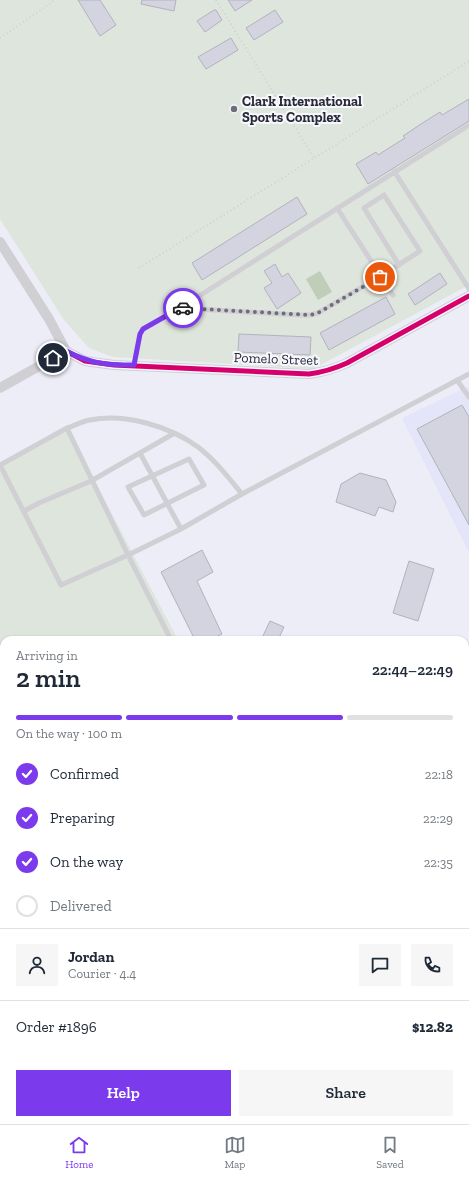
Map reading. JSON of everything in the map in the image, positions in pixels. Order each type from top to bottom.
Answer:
[{"type":"street","points":[[0,242],[49,320],[66,351],[0,388]]},
{"type":"street","name":"Pomelo Street","points":[[66,351],[85,361],[114,365],[309,374],[330,371],[469,296]]},
{"type":"lane","points":[[134,365],[141,332],[469,125]]},
{"type":"lane","points":[[394,171],[469,289]]},
{"type":"lane","points":[[180,308],[310,315],[318,313],[380,277],[399,265],[420,251],[384,195],[364,208],[399,265]]},
{"type":"lane","points":[[337,208],[393,295]]},
{"type":"lane","points":[[242,494],[218,466],[197,447],[148,423],[120,418],[89,420],[67,428],[0,465],[62,585],[128,556],[181,529],[242,494],[469,374]]},
{"type":"lane","points":[[457,380],[469,397]]},
{"type":"lane","points":[[67,428],[91,481],[169,636]]},
{"type":"lane","points":[[24,512],[39,503],[91,481],[172,434]]},
{"type":"lane","points":[[140,453],[181,529]]},
{"type":"lane","points":[[188,460],[204,485],[167,502],[144,515],[128,487],[152,475],[188,460]]},
{"type":"path","points":[[0,38],[55,0]]},
{"type":"path","points":[[216,0],[314,158]]},
{"type":"path","points":[[139,268],[469,61]]},
{"type":"shaded area","name":"Clark International Sports Complex","points":[[0,0],[469,0],[469,285],[313,369],[113,357],[89,348],[64,320],[0,219]]},
{"type":"shaded area","points":[[320,271],[332,292],[318,300],[306,279]]},
{"type":"shaded area","points":[[469,386],[469,553],[402,418]]},
{"type":"shaded area","points":[[67,428],[176,636],[0,636],[0,464]]},
{"type":"building","points":[[78,0],[100,0],[116,25],[100,36]]},
{"type":"building","points":[[142,0],[176,0],[174,11],[141,4]]},
{"type":"building","points":[[228,0],[252,0],[235,11]]},
{"type":"building","points":[[216,10],[222,20],[205,32],[197,21]]},
{"type":"building","points":[[275,10],[283,22],[254,40],[246,28]]},
{"type":"building","points":[[231,38],[238,50],[206,69],[198,57]]},
{"type":"building","points":[[469,99],[469,121],[368,184],[356,164],[376,152],[378,155],[405,138],[403,136],[440,112],[442,115]]},
{"type":"building","points":[[297,197],[307,214],[202,280],[192,263]]},
{"type":"building","points":[[275,264],[282,277],[288,273],[301,293],[277,309],[264,288],[272,283],[264,271]]},
{"type":"building","points":[[440,273],[447,284],[415,305],[408,294]]},
{"type":"building","points":[[386,297],[395,314],[329,350],[320,333]]},
{"type":"building","points":[[239,334],[311,337],[310,355],[238,352]]},
{"type":"building","points":[[462,405],[469,417],[469,525],[417,429]]},
{"type":"building","points":[[360,473],[386,480],[396,502],[393,512],[379,507],[375,516],[336,502],[341,484]]},
{"type":"building","points":[[202,550],[213,572],[197,581],[222,634],[218,636],[193,636],[161,572]]},
{"type":"building","points":[[409,561],[434,569],[418,621],[393,613]]},
{"type":"building","points":[[270,621],[284,627],[280,636],[263,636]]},
{"type":"cycle path","points":[[66,351],[85,361],[114,365],[309,374],[329,370],[347,363],[469,296]]},
{"type":"way so far","points":[[183,308],[310,315],[318,313],[380,277]]},
{"type":"place","name":"Clark International Sports Complex","points":[[234,109]]},
{"type":"route","points":[[53,358],[66,351],[85,361],[114,365],[134,365],[140,334],[143,329],[180,308],[183,308]]}]
